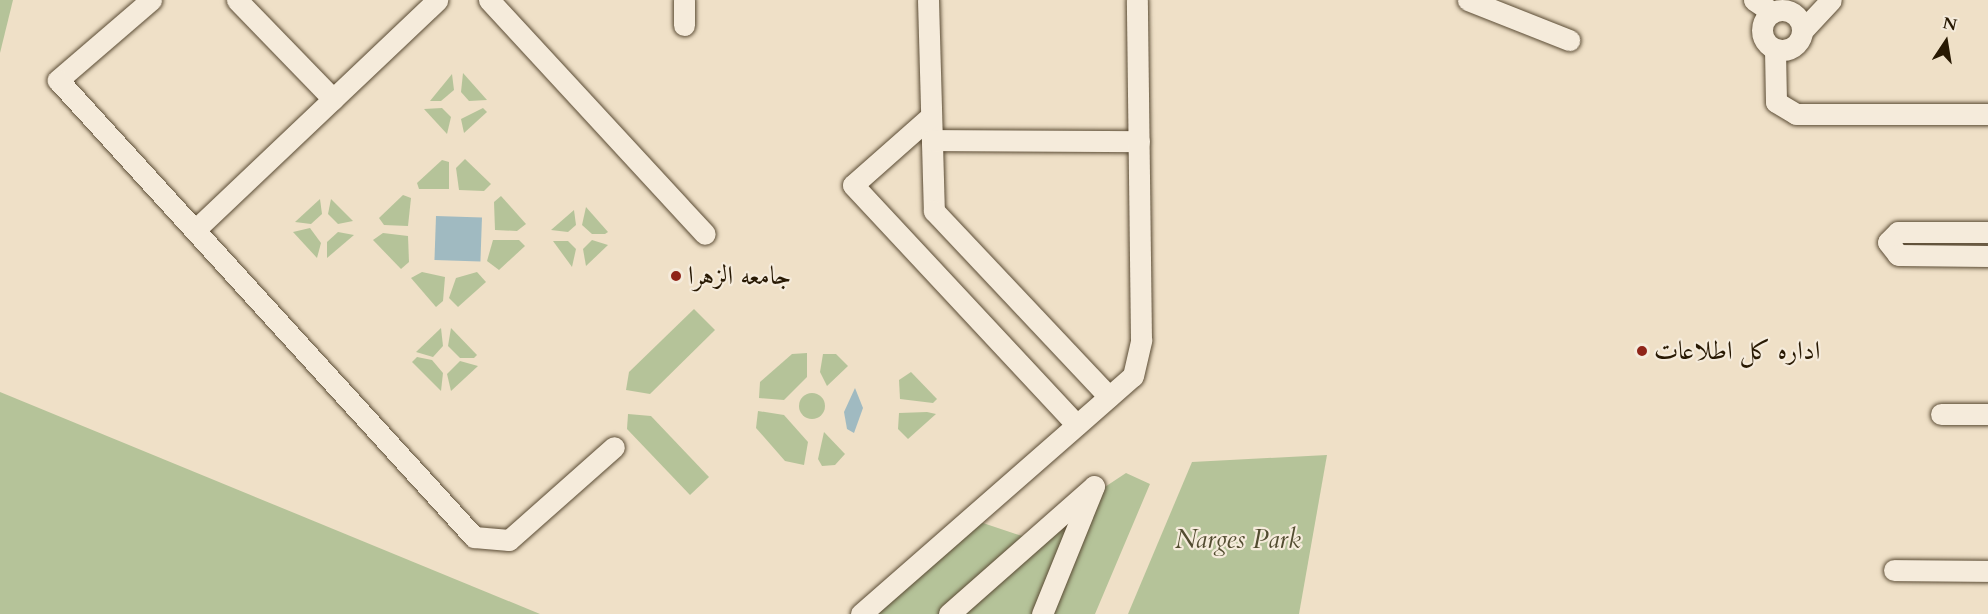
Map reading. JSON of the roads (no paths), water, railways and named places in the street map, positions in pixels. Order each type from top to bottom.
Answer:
[{"type":"street","points":[[151,0],[58,80],[474,537],[509,540],[614,447]]},
{"type":"street","points":[[237,0],[333,99]]},
{"type":"street","points":[[195,230],[437,0]]},
{"type":"street","points":[[489,0],[705,234]]},
{"type":"street","points":[[684,0],[684,25]]},
{"type":"street","points":[[928,0],[934,212],[1108,397]]},
{"type":"street","points":[[861,614],[1133,376],[1141,340],[1137,0]]},
{"type":"street","points":[[1468,0],[1569,40]]},
{"type":"street","points":[[1754,0],[1783,7],[1798,17],[1803,31]]},
{"type":"street","points":[[1775,50],[1794,47],[1803,31],[1831,0]]},
{"type":"street","points":[[1783,7],[1761,33],[1775,50],[1776,102],[1796,114],[1988,114]]},
{"type":"street","points":[[931,116],[853,185],[1077,425]]},
{"type":"street","points":[[932,140],[1139,141]]},
{"type":"street","points":[[1988,232],[1898,232],[1888,242],[1898,255],[1988,256]]},
{"type":"street","points":[[1941,414],[1988,414]]},
{"type":"street","points":[[949,614],[1094,486],[1042,614]]},
{"type":"street","points":[[1894,570],[1988,571]]},
{"type":"water","points":[[436,216],[482,218],[480,262],[434,260]]},
{"type":"water","points":[[855,388],[863,408],[854,433],[847,429],[844,412]]},
{"type":"place","name":"جامعه الزهرا","points":[[676,276]]},
{"type":"place","name":"اداره کل اطلاعات","points":[[1642,351]]},
{"type":"park label","name":"Narges Park","points":[[1238,540]]}]
